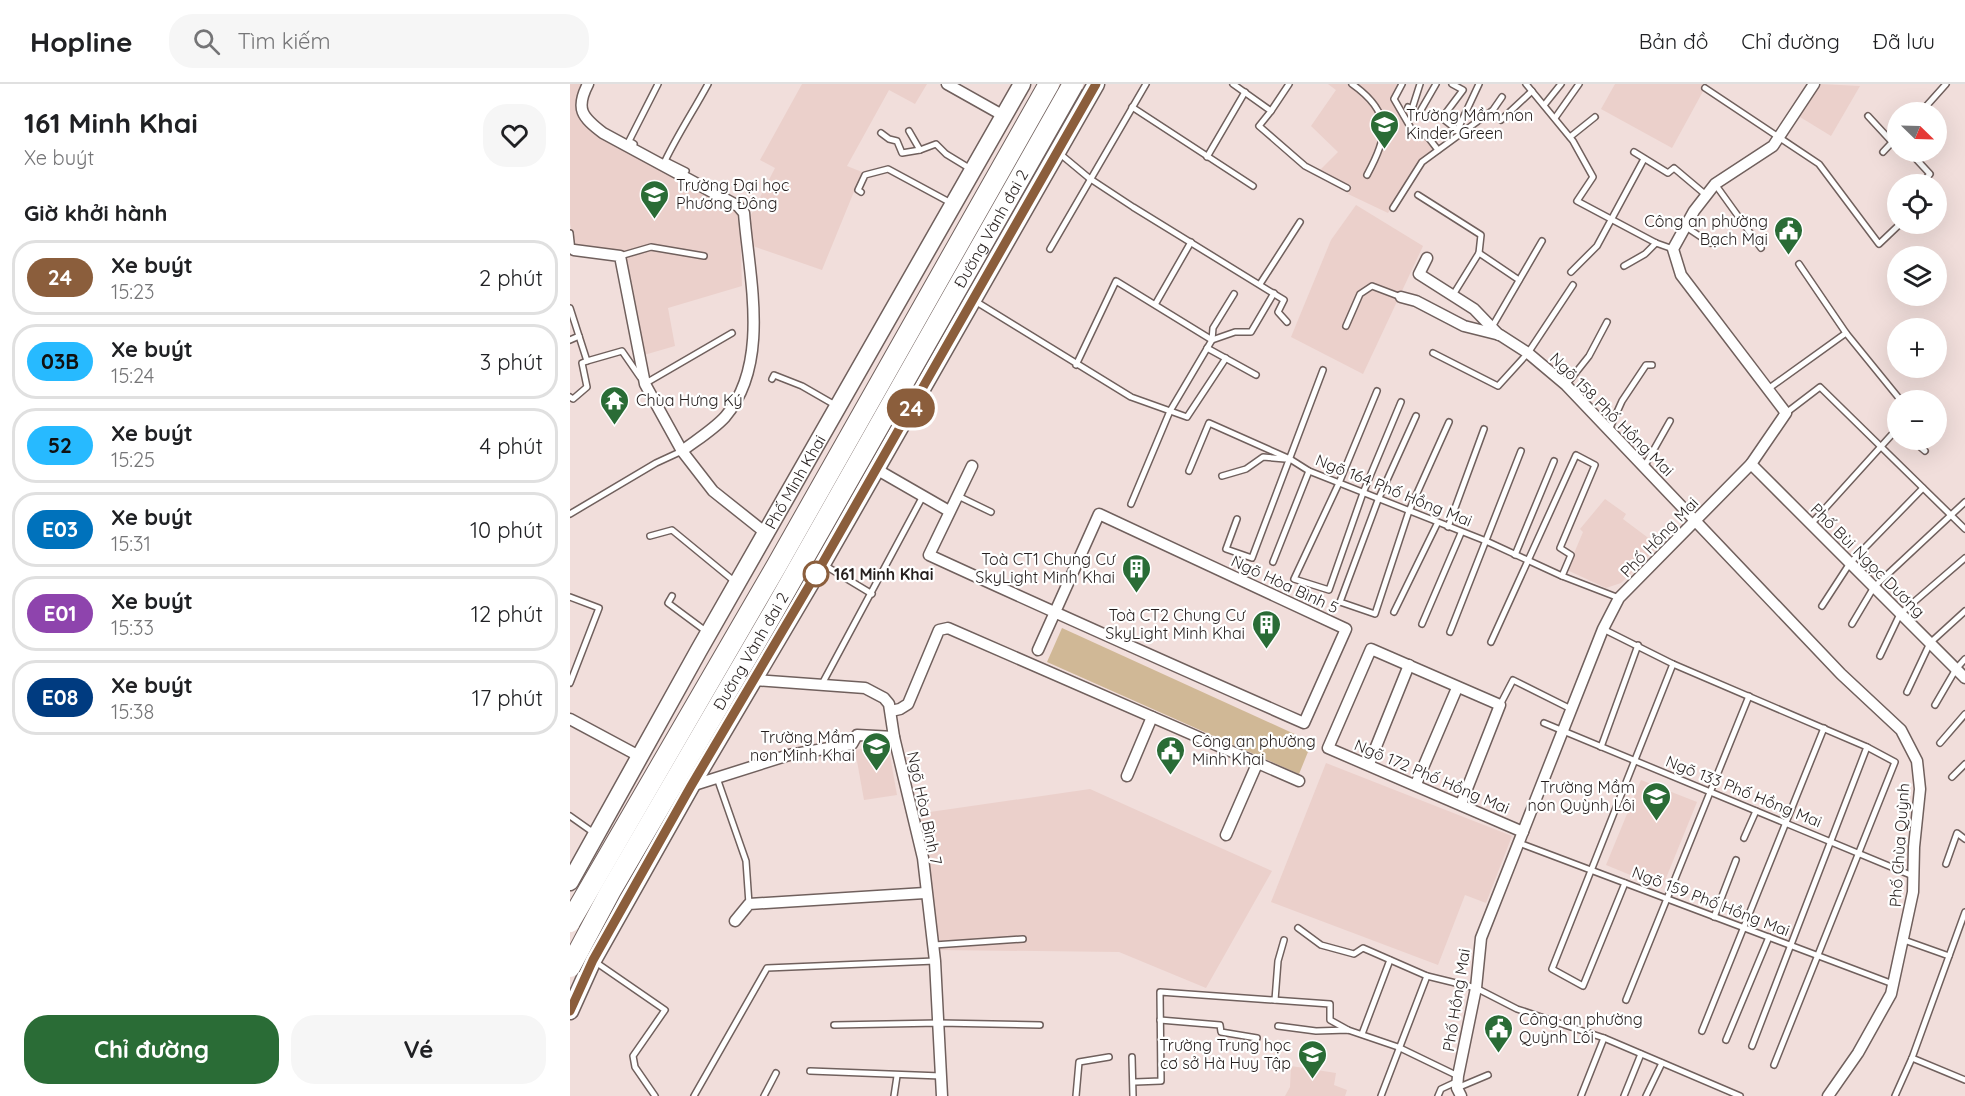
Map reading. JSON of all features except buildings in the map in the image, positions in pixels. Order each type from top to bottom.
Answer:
[{"type":"highway","name":"Đường Vành đai 2","points":[[570,922],[782,555],[1049,84]]},
{"type":"highway","name":"Đường Vành đai 2","points":[[570,967],[610,892],[774,611],[1073,84]]},
{"type":"main road","name":"Phố Minh Khai","points":[[570,882],[639,756],[1022,84]]},
{"type":"main road","points":[[570,1011],[593,960],[691,786],[822,564],[1096,84]]},
{"type":"main road","points":[[906,290],[909,306],[923,323],[945,328],[961,319]]},
{"type":"main road","points":[[853,383],[863,376],[873,375],[896,379],[906,393],[908,413]]},
{"type":"street","points":[[588,84],[581,98],[582,112],[590,123],[603,133],[738,206],[744,213],[753,324],[747,374],[738,396],[724,418],[682,452]]},
{"type":"street","points":[[947,84],[1004,116]]},
{"type":"street","points":[[1785,413],[1681,274],[1673,249],[1685,226],[1715,184],[1764,153],[1778,137],[1814,84]]},
{"type":"street","points":[[572,251],[620,256],[645,384],[682,452],[713,491],[766,534]]},
{"type":"street","points":[[1427,258],[1419,274],[1474,309],[1496,331]]},
{"type":"street","name":"Ngõ 158 Phố Hồng Mai","points":[[1401,297],[1416,301],[1464,326],[1496,331],[1528,353],[1566,385],[1608,432],[1696,520]]},
{"type":"street","name":"Phố Hồng Mai","points":[[1458,1085],[1476,988],[1481,938],[1603,629],[1619,598],[1751,464],[1785,413]]},
{"type":"street","name":"Phố Bùi Ngọc Dương","points":[[1751,464],[1965,678]]},
{"type":"street","name":"Ngõ Hòa Bình 5","points":[[972,466],[929,555],[1055,613],[1304,723],[1346,629],[1099,514],[1055,613],[1038,650]]},
{"type":"street","points":[[876,469],[949,511]]},
{"type":"street","name":"Phố Chùa Quỳnh","points":[[1696,520],[1841,674],[1901,730],[1917,761],[1920,789],[1913,876],[1904,940],[1893,984],[1858,1053],[1828,1096]]},
{"type":"street","points":[[754,680],[865,688],[884,698],[891,711],[908,704],[935,637],[943,627],[957,631],[1299,781]]},
{"type":"street","name":"Ngõ 172 Phố Hồng Mai","points":[[1409,665],[1371,650],[1328,748],[1523,832]]},
{"type":"street","points":[[1369,764],[1409,665],[1500,705],[1461,804]]},
{"type":"street","points":[[1416,784],[1457,688]]},
{"type":"street","name":"Ngõ Hòa Bình 7","points":[[891,711],[894,737],[923,858],[935,962],[942,1096]]},
{"type":"street","points":[[1127,777],[1152,717]]},
{"type":"street","points":[[570,719],[639,756]]},
{"type":"street","points":[[691,786],[789,754],[852,744],[857,735],[894,737]]},
{"type":"street","points":[[1226,835],[1257,764]]},
{"type":"street","points":[[735,921],[748,904],[926,893]]},
{"type":"lane","points":[[658,84],[629,141],[686,171]]},
{"type":"lane","points":[[665,161],[708,84]]},
{"type":"lane","points":[[1050,249],[1089,178],[1146,84]]},
{"type":"lane","points":[[1233,84],[1271,111]]},
{"type":"lane","points":[[1289,84],[1258,126],[1305,166],[1347,189]]},
{"type":"lane","points":[[1352,84],[1378,110],[1385,134],[1379,153],[1367,175]]},
{"type":"lane","points":[[1402,84],[1394,99],[1412,130],[1428,137],[1438,150]]},
{"type":"lane","points":[[1408,107],[1413,109],[1420,84]]},
{"type":"lane","points":[[1452,84],[1463,90],[1442,118],[1458,132]]},
{"type":"lane","points":[[1458,132],[1479,84]]},
{"type":"lane","points":[[1526,84],[1545,104],[1570,137],[1593,177],[1577,201],[1596,213],[1673,249]]},
{"type":"lane","points":[[1545,104],[1561,84]]},
{"type":"lane","points":[[1555,118],[1579,84]]},
{"type":"lane","points":[[1930,102],[1946,84]]},
{"type":"lane","points":[[1421,110],[1433,85]]},
{"type":"lane","points":[[1705,88],[1808,155],[1826,171],[1878,244],[1889,234]]},
{"type":"lane","points":[[1501,120],[1532,91]]},
{"type":"lane","points":[[1207,157],[1245,92]]},
{"type":"lane","points":[[1394,208],[1422,162],[1458,132],[1493,110],[1502,97]]},
{"type":"lane","points":[[1132,107],[1253,186]]},
{"type":"lane","points":[[1868,116],[1887,137]]},
{"type":"lane","points":[[1570,137],[1595,117]]},
{"type":"lane","points":[[909,131],[920,150]]},
{"type":"lane","points":[[881,133],[897,141],[902,153],[936,144],[946,154],[973,171]]},
{"type":"lane","points":[[1883,152],[1887,148]]},
{"type":"lane","points":[[1057,152],[1089,178],[1284,300],[1278,312],[1287,322]]},
{"type":"lane","points":[[1634,152],[1668,173],[1674,168],[1706,195]]},
{"type":"lane","points":[[1571,272],[1597,246],[1644,159]]},
{"type":"lane","points":[[1919,162],[1930,174]]},
{"type":"lane","points":[[861,192],[858,190],[865,175],[888,169],[954,204]]},
{"type":"lane","points":[[1715,184],[1761,248]]},
{"type":"lane","points":[[1418,195],[1481,236],[1479,254],[1453,296]]},
{"type":"lane","points":[[1260,284],[1300,222]]},
{"type":"lane","points":[[1685,226],[1710,243]]},
{"type":"lane","points":[[570,232],[572,251]]},
{"type":"lane","points":[[1496,331],[1519,280],[1542,241]]},
{"type":"lane","points":[[1156,303],[1191,242]]},
{"type":"lane","points":[[1624,266],[1645,254],[1656,243]]},
{"type":"lane","points":[[620,256],[651,247],[704,256]]},
{"type":"lane","points":[[1479,254],[1519,280]]},
{"type":"lane","points":[[1799,264],[1846,333],[1892,390]]},
{"type":"lane","points":[[1076,365],[1116,281],[1156,303],[1212,340]]},
{"type":"lane","points":[[1433,353],[1498,386],[1528,353],[1573,285]]},
{"type":"lane","points":[[1346,326],[1360,294],[1372,286],[1401,297]]},
{"type":"lane","points":[[1212,340],[1235,332],[1251,332],[1274,293]]},
{"type":"lane","points":[[1131,504],[1170,411],[1208,348],[1212,340],[1213,328],[1234,294]]},
{"type":"lane","points":[[972,300],[1131,397],[1187,417],[1226,358]]},
{"type":"lane","points":[[570,308],[587,361]]},
{"type":"lane","points":[[1566,385],[1588,356],[1607,322]]},
{"type":"lane","points":[[570,396],[573,399],[587,387],[582,363],[587,361],[622,351],[645,384],[732,333]]},
{"type":"lane","points":[[1766,390],[1846,333]]},
{"type":"lane","points":[[570,340],[579,336]]},
{"type":"lane","points":[[1208,348],[1256,375]]},
{"type":"lane","points":[[1608,432],[1622,401],[1646,365],[1652,365]]},
{"type":"lane","points":[[1237,519],[1226,549],[1252,558],[1323,370]]},
{"type":"lane","points":[[772,379],[774,375],[796,383],[839,408]]},
{"type":"lane","points":[[1785,413],[1820,387],[1965,529]]},
{"type":"lane","points":[[1377,391],[1339,483],[1294,579],[1329,590],[1363,493],[1401,402]]},
{"type":"lane","points":[[1416,416],[1378,500],[1340,602],[1375,614],[1409,511],[1449,422]]},
{"type":"lane","points":[[1644,467],[1670,422]]},
{"type":"lane","name":"Ngõ 164 Phố Hồng Mai","points":[[1189,471],[1209,423],[1290,459],[1309,471],[1437,524],[1486,541],[1562,576],[1619,598]]},
{"type":"lane","points":[[1448,527],[1484,429]]},
{"type":"lane","points":[[1811,524],[1887,440]]},
{"type":"lane","points":[[1450,632],[1521,451]]},
{"type":"lane","points":[[570,514],[656,463],[682,452]]},
{"type":"lane","points":[[1491,642],[1576,455],[1595,465],[1560,548],[1570,555],[1562,576]]},
{"type":"lane","points":[[1222,476],[1246,469],[1263,457],[1290,459]]},
{"type":"lane","points":[[1515,555],[1554,461]]},
{"type":"lane","points":[[1273,562],[1309,471]]},
{"type":"lane","points":[[1822,606],[1850,563],[1923,488]]},
{"type":"lane","points":[[956,495],[991,512]]},
{"type":"lane","points":[[822,684],[923,496]]},
{"type":"lane","points":[[1852,624],[1874,587],[1965,502]]},
{"type":"lane","points":[[1394,612],[1437,524]]},
{"type":"lane","points":[[650,536],[672,530],[737,585]]},
{"type":"lane","points":[[1422,624],[1461,533]]},
{"type":"lane","points":[[1880,656],[1900,614],[1965,558]]},
{"type":"lane","points":[[822,564],[872,594]]},
{"type":"lane","points":[[672,596],[668,603],[709,633]]},
{"type":"lane","points":[[570,597],[599,608],[570,683]]},
{"type":"lane","points":[[1907,692],[1930,644],[1965,610]]},
{"type":"lane","points":[[1603,629],[1673,664],[1824,728],[1895,762],[1774,1065]]},
{"type":"lane","points":[[1601,747],[1638,645]]},
{"type":"lane","points":[[1935,705],[1965,658]]},
{"type":"lane","points":[[1626,883],[1582,986],[1552,969],[1673,664]]},
{"type":"lane","points":[[1500,705],[1513,680],[1572,709]]},
{"type":"lane","points":[[1626,1000],[1749,696]]},
{"type":"lane","points":[[1940,743],[1965,714]]},
{"type":"lane","name":"Ngõ 133 Phố Hồng Mai","points":[[1544,723],[1913,876]]},
{"type":"lane","points":[[1702,1031],[1824,728]]},
{"type":"lane","points":[[1752,1046],[1788,945],[1867,747]]},
{"type":"lane","points":[[1952,777],[1965,764]]},
{"type":"lane","points":[[717,778],[746,861],[748,904]]},
{"type":"lane","points":[[1744,838],[1756,811]]},
{"type":"lane","points":[[570,816],[596,834]]},
{"type":"lane","points":[[1946,864],[1957,833],[1965,839]]},
{"type":"lane","name":"Ngõ 159 Phố Hồng Mai","points":[[1519,843],[1893,984]]},
{"type":"lane","points":[[1714,916],[1736,860]]},
{"type":"lane","points":[[1895,1096],[1912,1058],[1965,912]]},
{"type":"lane","points":[[1298,928],[1321,945],[1354,954],[1363,948],[1427,976],[1476,988],[1517,1009],[1604,1038],[1740,1096]]},
{"type":"lane","points":[[1726,1040],[1769,937]]},
{"type":"lane","points":[[932,945],[1023,939]]},
{"type":"lane","points":[[1275,1000],[1278,961],[1284,940]]},
{"type":"lane","points":[[1904,940],[1949,956]]},
{"type":"lane","points":[[593,960],[665,1010],[633,1056],[635,1067],[655,1096]]},
{"type":"lane","points":[[1362,1034],[1390,960]]},
{"type":"lane","points":[[693,1096],[767,968],[935,962]]},
{"type":"lane","points":[[1381,1096],[1427,976]]},
{"type":"lane","points":[[1135,1083],[1161,1081],[1160,992],[1330,1004],[1330,1020],[1348,1030],[1398,1047],[1458,1085]]},
{"type":"lane","points":[[1160,1020],[1220,1025],[1221,1032],[1257,1038]]},
{"type":"lane","points":[[834,1025],[939,1023],[1040,1025]]},
{"type":"lane","points":[[1278,1026],[1316,1031],[1348,1030]]},
{"type":"lane","points":[[1581,1096],[1604,1038]]},
{"type":"lane","points":[[1624,1096],[1641,1054]]},
{"type":"lane","points":[[1076,1096],[1079,1062],[1109,1057]]},
{"type":"lane","points":[[1132,1057],[1135,1083],[1133,1096]]},
{"type":"lane","points":[[1912,1058],[1965,1080]]},
{"type":"lane","points":[[1646,1096],[1662,1063]]},
{"type":"lane","points":[[810,1071],[941,1076]]},
{"type":"lane","points":[[764,1096],[776,1073]]},
{"type":"lane","points":[[1438,1096],[1442,1089],[1488,1075]]},
{"type":"lane","points":[[894,1096],[897,1076]]},
{"type":"shaded area","name":"Trường Đại học Phương Đông","points":[[570,84],[583,84],[578,93],[579,112],[600,136],[736,212],[740,218],[742,286],[668,308],[675,346],[644,355],[626,259],[575,248],[570,223]]},
{"type":"shaded area","points":[[802,84],[927,84],[915,104],[889,90],[847,166],[862,172],[822,270],[747,244],[748,221],[775,168],[760,160]]},
{"type":"shaded area","name":"Trường Mầm non Kinder Green","points":[[1328,84],[1400,84],[1392,98],[1411,131],[1424,137],[1435,149],[1418,162],[1388,213],[1348,194],[1352,186],[1320,170],[1338,152],[1311,126],[1336,90]]},
{"type":"shaded area","points":[[1615,84],[1707,84],[1672,148],[1601,109]]},
{"type":"shaded area","points":[[1820,84],[1860,86],[1831,136],[1800,117]]},
{"type":"shaded area","points":[[1356,205],[1423,246],[1363,374],[1291,337],[1331,240]]},
{"type":"shaded area","points":[[1605,499],[1626,514],[1623,519],[1659,546],[1621,583],[1606,588],[1567,570],[1583,532],[1580,529]]},
{"type":"shaded area","points":[[1062,628],[1312,742],[1299,774],[1047,662]]},
{"type":"shaded area","name":"Trường Mầm non Minh Khai","points":[[888,744],[897,795],[864,800],[855,750]]},
{"type":"shaded area","points":[[1326,763],[1512,836],[1486,903],[1465,895],[1438,965],[1271,902]]},
{"type":"shaded area","name":"Trường Mầm non Quỳnh Lôi","points":[[1641,780],[1697,802],[1662,888],[1606,865]]},
{"type":"shaded area","points":[[1090,789],[1272,871],[1206,988],[1119,952],[936,950],[916,814]]},
{"type":"shaded area","name":"Trường Trung học cơ sở Hà Huy Tập","points":[[1291,1066],[1336,1073],[1334,1085],[1347,1090],[1345,1096],[1285,1096],[1290,1087]]},
{"type":"bus line","name":"24","points":[[570,1011],[593,960],[621,909],[822,564],[1096,84]]},
{"type":"place","name":"Trường Mầm non Kinder Green","points":[[1385,150]]},
{"type":"place","name":"Trường Đại học Phương Đông","points":[[655,220]]},
{"type":"place","name":"Công an phường Bạch Mai","points":[[1789,256]]},
{"type":"place","name":"Chùa Hưng Ký","points":[[615,426]]},
{"type":"place","name":"161 Minh Khai","points":[[816,574]]},
{"type":"place","name":"Toà CT1 Chung Cư SkyLight Minh Khai","points":[[1136,594]]},
{"type":"place","name":"Toà CT2 Chung Cư SkyLight Minh Khai","points":[[1266,650]]},
{"type":"place","name":"Trường Mầm non Minh Khai","points":[[876,772]]},
{"type":"place","name":"Công an phường Minh Khai","points":[[1171,776]]},
{"type":"place","name":"Trường Mầm non Quỳnh Lôi","points":[[1656,822]]},
{"type":"place","name":"Công an phường Quỳnh Lôi","points":[[1498,1054]]},
{"type":"place","name":"Trường Trung học cơ sở Hà Huy Tập","points":[[1312,1080]]}]
